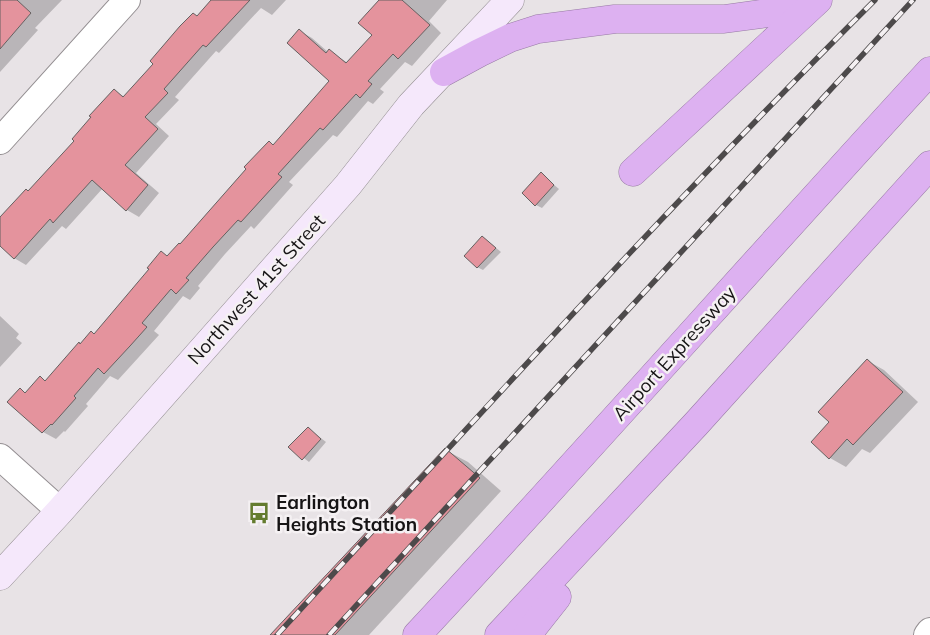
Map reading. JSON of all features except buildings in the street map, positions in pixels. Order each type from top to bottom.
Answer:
[{"type":"highway","points":[[444,72],[479,52],[538,28],[615,19],[724,19],[768,13],[796,0]]},
{"type":"highway","points":[[633,172],[818,0]]},
{"type":"highway","name":"Airport Expressway","points":[[417,635],[930,71]]},
{"type":"highway","points":[[499,635],[696,424],[930,165]]},
{"type":"highway","points":[[526,635],[696,424]]},
{"type":"main road","name":"Northwest 41st Street","points":[[0,576],[348,185],[411,105],[510,0]]},
{"type":"street","points":[[0,141],[127,0]]},
{"type":"street","points":[[0,457],[60,510]]},
{"type":"street","points":[[927,635],[930,631]]},
{"type":"railway","points":[[277,635],[647,235],[798,77],[875,0]]},
{"type":"railway","points":[[329,635],[913,0]]},
{"type":"place","name":"Earlington Heights Station","points":[[259,513]]}]
